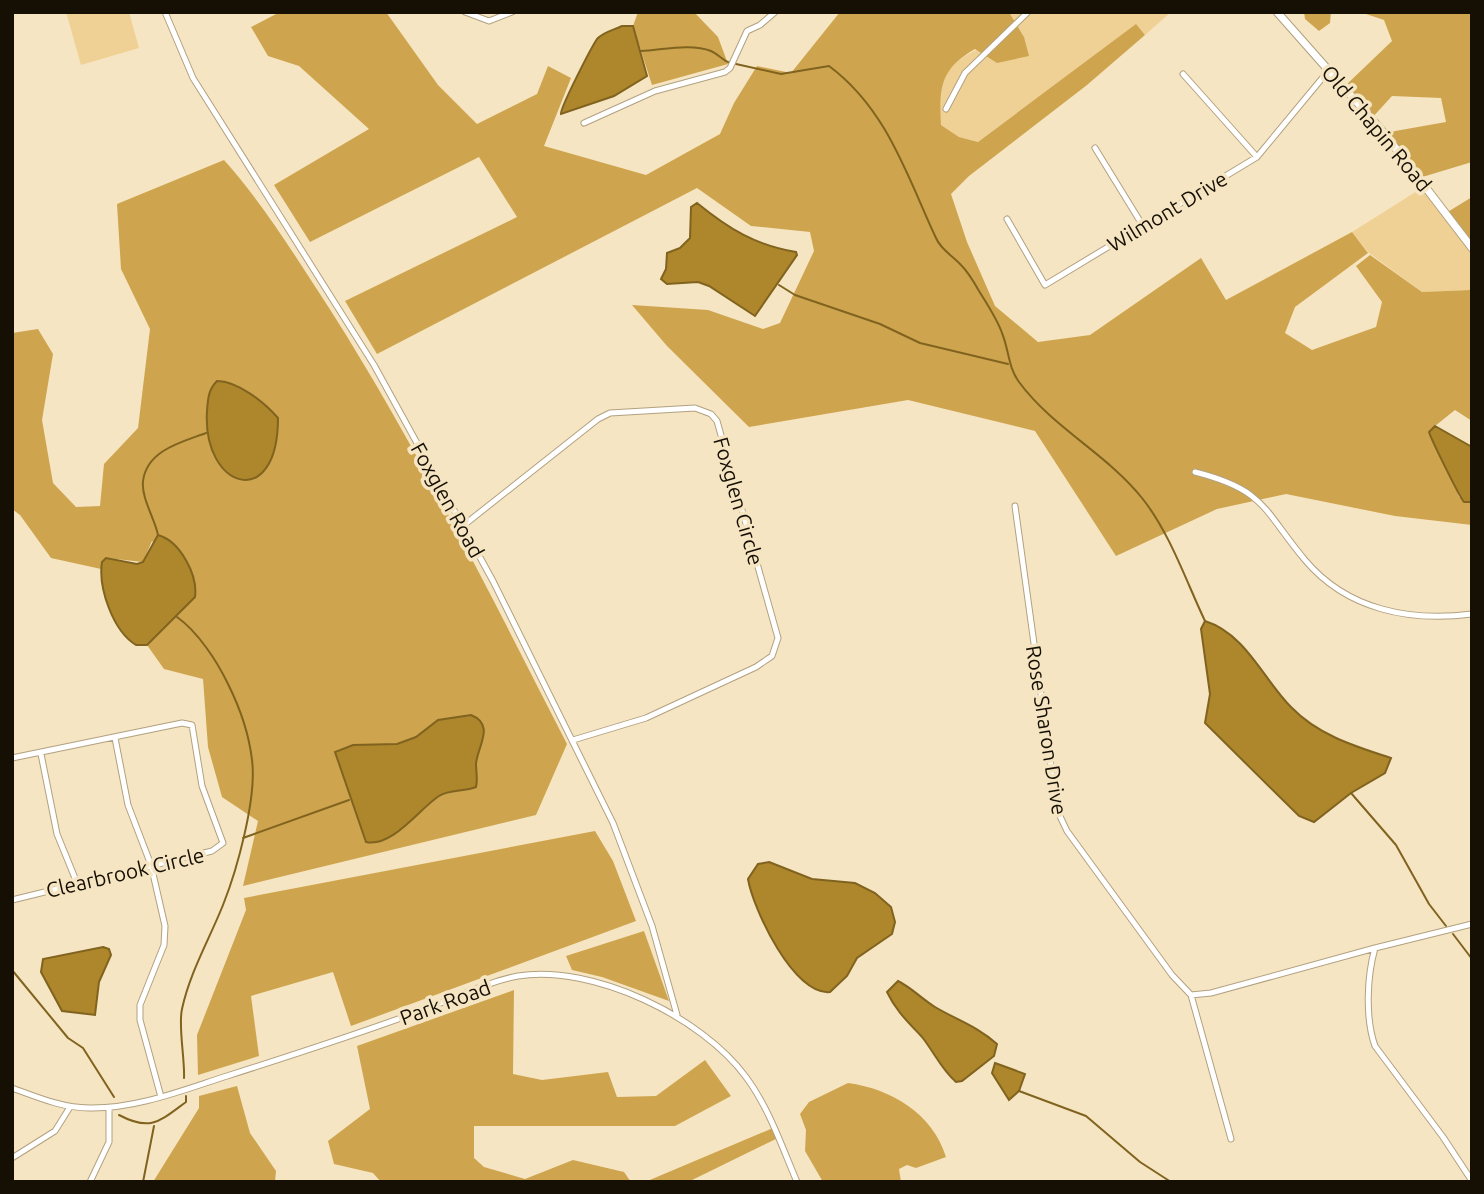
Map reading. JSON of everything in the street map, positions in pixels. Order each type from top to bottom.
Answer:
[{"type":"street","name":"Foxglen Road","points":[[165,12],[194,78],[374,365],[464,525],[573,740],[626,854],[652,926],[677,1015]]},
{"type":"street","points":[[465,12],[489,21],[512,12]]},
{"type":"street","points":[[584,123],[655,91],[717,75],[730,68],[747,31],[760,25],[775,12]]},
{"type":"street","points":[[946,109],[965,73],[1028,12]]},
{"type":"street","name":"Old Chapin Road","points":[[1277,12],[1384,134],[1472,248]]},
{"type":"street","name":"Wilmont Drive","points":[[1007,219],[1045,285],[1257,157],[1329,70]]},
{"type":"street","points":[[1184,74],[1257,157]]},
{"type":"street","points":[[1095,148],[1143,226]]},
{"type":"street","name":"Foxglen Circle","points":[[464,525],[598,419],[610,413],[695,408],[711,414],[716,421],[778,638],[776,649],[756,667],[646,718],[573,740]]},
{"type":"street","points":[[1195,472],[1220,478],[1253,496],[1271,511],[1310,566],[1337,589],[1365,604],[1411,616],[1472,614]]},
{"type":"street","name":"Rose Sharon Drive","points":[[1015,506],[1057,810],[1074,841],[1172,975],[1191,995],[1231,1139]]},
{"type":"street","name":"Clearbrook Circle","points":[[12,758],[182,723],[192,725],[202,786],[223,843],[212,851],[12,900]]},
{"type":"street","points":[[115,738],[128,805],[151,865],[166,937],[144,992],[140,1020],[161,1097]]},
{"type":"street","points":[[41,754],[57,834],[77,883]]},
{"type":"street","points":[[1191,995],[1211,993],[1472,924]]},
{"type":"street","points":[[1375,948],[1370,971],[1371,1031],[1375,1046],[1443,1137],[1472,1181]]},
{"type":"street","name":"Park Road","points":[[12,1088],[70,1107],[109,1108],[161,1097],[319,1049],[515,977],[556,976],[599,985],[649,1001],[677,1015],[711,1040],[745,1075],[768,1115],[797,1182]]},
{"type":"street","points":[[12,1158],[55,1130],[65,1120],[70,1107]]},
{"type":"street","points":[[90,1182],[109,1142],[109,1108]]},
{"type":"shaded area","points":[[66,12],[129,12],[139,48],[81,65]]},
{"type":"shaded area","points":[[280,12],[386,12],[438,85],[477,124],[537,94],[548,66],[571,78],[544,146],[646,175],[720,134],[734,103],[757,66],[791,73],[840,12],[1009,12],[1024,37],[1029,56],[997,63],[975,49],[955,64],[944,81],[941,125],[959,137],[978,142],[1136,24],[1145,35],[1087,85],[969,176],[951,194],[967,242],[995,306],[1038,342],[1090,335],[1201,258],[1226,300],[1352,232],[1368,253],[1295,307],[1285,333],[1312,350],[1376,327],[1382,302],[1356,266],[1370,255],[1422,292],[1470,290],[1472,421],[1455,410],[1435,426],[1432,441],[1453,478],[1459,497],[1472,499],[1472,525],[1395,516],[1286,494],[1217,509],[1116,556],[1035,431],[908,400],[749,427],[667,346],[632,305],[708,310],[763,329],[780,323],[814,251],[810,232],[751,226],[697,188],[377,354],[345,301],[517,217],[479,157],[310,242],[274,185],[369,129],[299,66],[268,56],[251,27]]},
{"type":"shaded area","points":[[638,12],[694,12],[718,37],[728,64],[652,85],[633,26]]},
{"type":"shaded area","points":[[1009,12],[1171,12],[1145,35],[1136,25],[978,142],[959,137],[941,125],[938,99],[940,85],[955,63],[975,50],[1024,37]]},
{"type":"shaded area","points":[[1304,12],[1331,12],[1330,23],[1319,31],[1305,19]]},
{"type":"shaded area","points":[[1360,12],[1472,12],[1472,162],[1419,178],[1384,133],[1446,122],[1441,98],[1392,96],[1371,119],[1344,87],[1392,41],[1384,20]]},
{"type":"shaded area","points":[[622,26],[633,26],[647,76],[614,96],[561,114],[570,90],[597,39]]},
{"type":"shaded area","points":[[224,160],[280,233],[363,364],[454,525],[567,744],[536,815],[243,886],[258,821],[222,797],[208,747],[203,679],[164,669],[147,645],[195,597],[152,541],[143,562],[106,558],[101,569],[51,558],[20,515],[12,509],[12,333],[38,329],[53,354],[42,420],[53,483],[76,507],[100,506],[104,464],[138,428],[150,329],[121,269],[117,204]]},
{"type":"shaded area","points":[[1425,186],[1472,247],[1472,295],[1470,290],[1422,292],[1369,253],[1352,232]]},
{"type":"shaded area","points":[[1472,197],[1472,248],[1446,213]]},
{"type":"shaded area","points":[[697,203],[743,235],[796,252],[797,255],[755,316],[709,286],[698,282],[667,284],[661,279],[666,269],[667,253],[680,248],[690,238],[691,207]]},
{"type":"shaded area","points":[[217,381],[242,389],[278,418],[275,448],[266,468],[254,478],[241,479],[227,473],[216,458],[209,438],[207,411],[210,391]]},
{"type":"shaded area","points":[[1435,426],[1472,447],[1472,502],[1464,502],[1440,456],[1429,432]]},
{"type":"shaded area","points":[[158,535],[173,544],[186,560],[194,579],[195,597],[147,645],[136,645],[120,630],[109,608],[102,584],[102,562],[106,558],[137,564],[143,562]]},
{"type":"shaded area","points":[[1205,621],[1232,636],[1253,658],[1281,696],[1302,717],[1350,744],[1391,758],[1385,773],[1351,793],[1314,822],[1299,816],[1205,723],[1210,694],[1201,629]]},
{"type":"shaded area","points":[[471,715],[478,719],[484,730],[476,764],[476,787],[439,796],[395,834],[376,842],[366,842],[335,752],[353,745],[397,744],[416,737],[438,720]]},
{"type":"shaded area","points":[[595,831],[613,861],[636,921],[351,1026],[333,972],[251,996],[259,1056],[198,1075],[197,1035],[246,910],[244,898]]},
{"type":"shaded area","points":[[769,862],[812,879],[855,883],[875,893],[891,907],[895,922],[892,934],[857,958],[847,976],[830,992],[816,990],[790,966],[777,948],[758,910],[748,879],[758,864]]},
{"type":"shaded area","points":[[644,931],[669,1001],[602,977],[572,970],[566,956]]},
{"type":"shaded area","points":[[103,947],[109,949],[111,955],[99,982],[95,1015],[62,1011],[41,972],[43,959]]},
{"type":"shaded area","points":[[898,981],[997,1044],[994,1056],[962,1081],[956,1082],[891,999],[887,992]]},
{"type":"shaded area","points":[[514,990],[513,1074],[542,1080],[608,1072],[617,1097],[656,1096],[705,1060],[731,1096],[675,1126],[474,1126],[474,1158],[484,1167],[525,1179],[573,1160],[624,1172],[631,1182],[381,1182],[373,1173],[334,1164],[328,1141],[370,1109],[357,1046]]},
{"type":"shaded area","points":[[995,1063],[1025,1074],[1019,1091],[1009,1100],[992,1073]]},
{"type":"shaded area","points":[[848,1083],[880,1091],[909,1106],[931,1128],[946,1157],[916,1168],[907,1165],[899,1169],[901,1182],[823,1182],[805,1151],[806,1130],[800,1114],[809,1102]]},
{"type":"shaded area","points":[[237,1086],[250,1133],[276,1171],[275,1182],[153,1182],[199,1108],[199,1096]]},
{"type":"shaded area","points":[[773,1128],[778,1138],[688,1182],[645,1182]]},
{"type":"waterway","points":[[641,51],[695,47],[711,51],[730,63]]},
{"type":"waterway","points":[[736,64],[781,74],[829,66],[866,102],[881,123],[905,168],[938,242],[966,271],[995,317],[1019,382],[1048,413],[1113,468],[1142,498],[1169,542],[1205,621]]},
{"type":"waterway","points":[[779,285],[795,295],[880,324],[920,343],[1008,364]]},
{"type":"waterway","points":[[158,535],[144,494],[146,470],[151,462],[167,449],[206,433]]},
{"type":"waterway","points":[[177,617],[206,647],[232,693],[249,741],[253,776],[245,834],[234,873],[190,982],[182,1009],[184,1078]]},
{"type":"waterway","points":[[1351,793],[1396,845],[1429,904],[1446,926]]},
{"type":"waterway","points":[[243,838],[349,800]]},
{"type":"waterway","points":[[1453,934],[1472,959]]},
{"type":"waterway","points":[[12,970],[68,1038],[83,1048],[114,1097]]},
{"type":"waterway","points":[[1019,1091],[1086,1116],[1140,1162],[1171,1182]]},
{"type":"waterway","points":[[119,1115],[139,1123],[155,1122],[186,1102],[186,1096]]},
{"type":"waterway","points":[[143,1182],[154,1126]]}]
